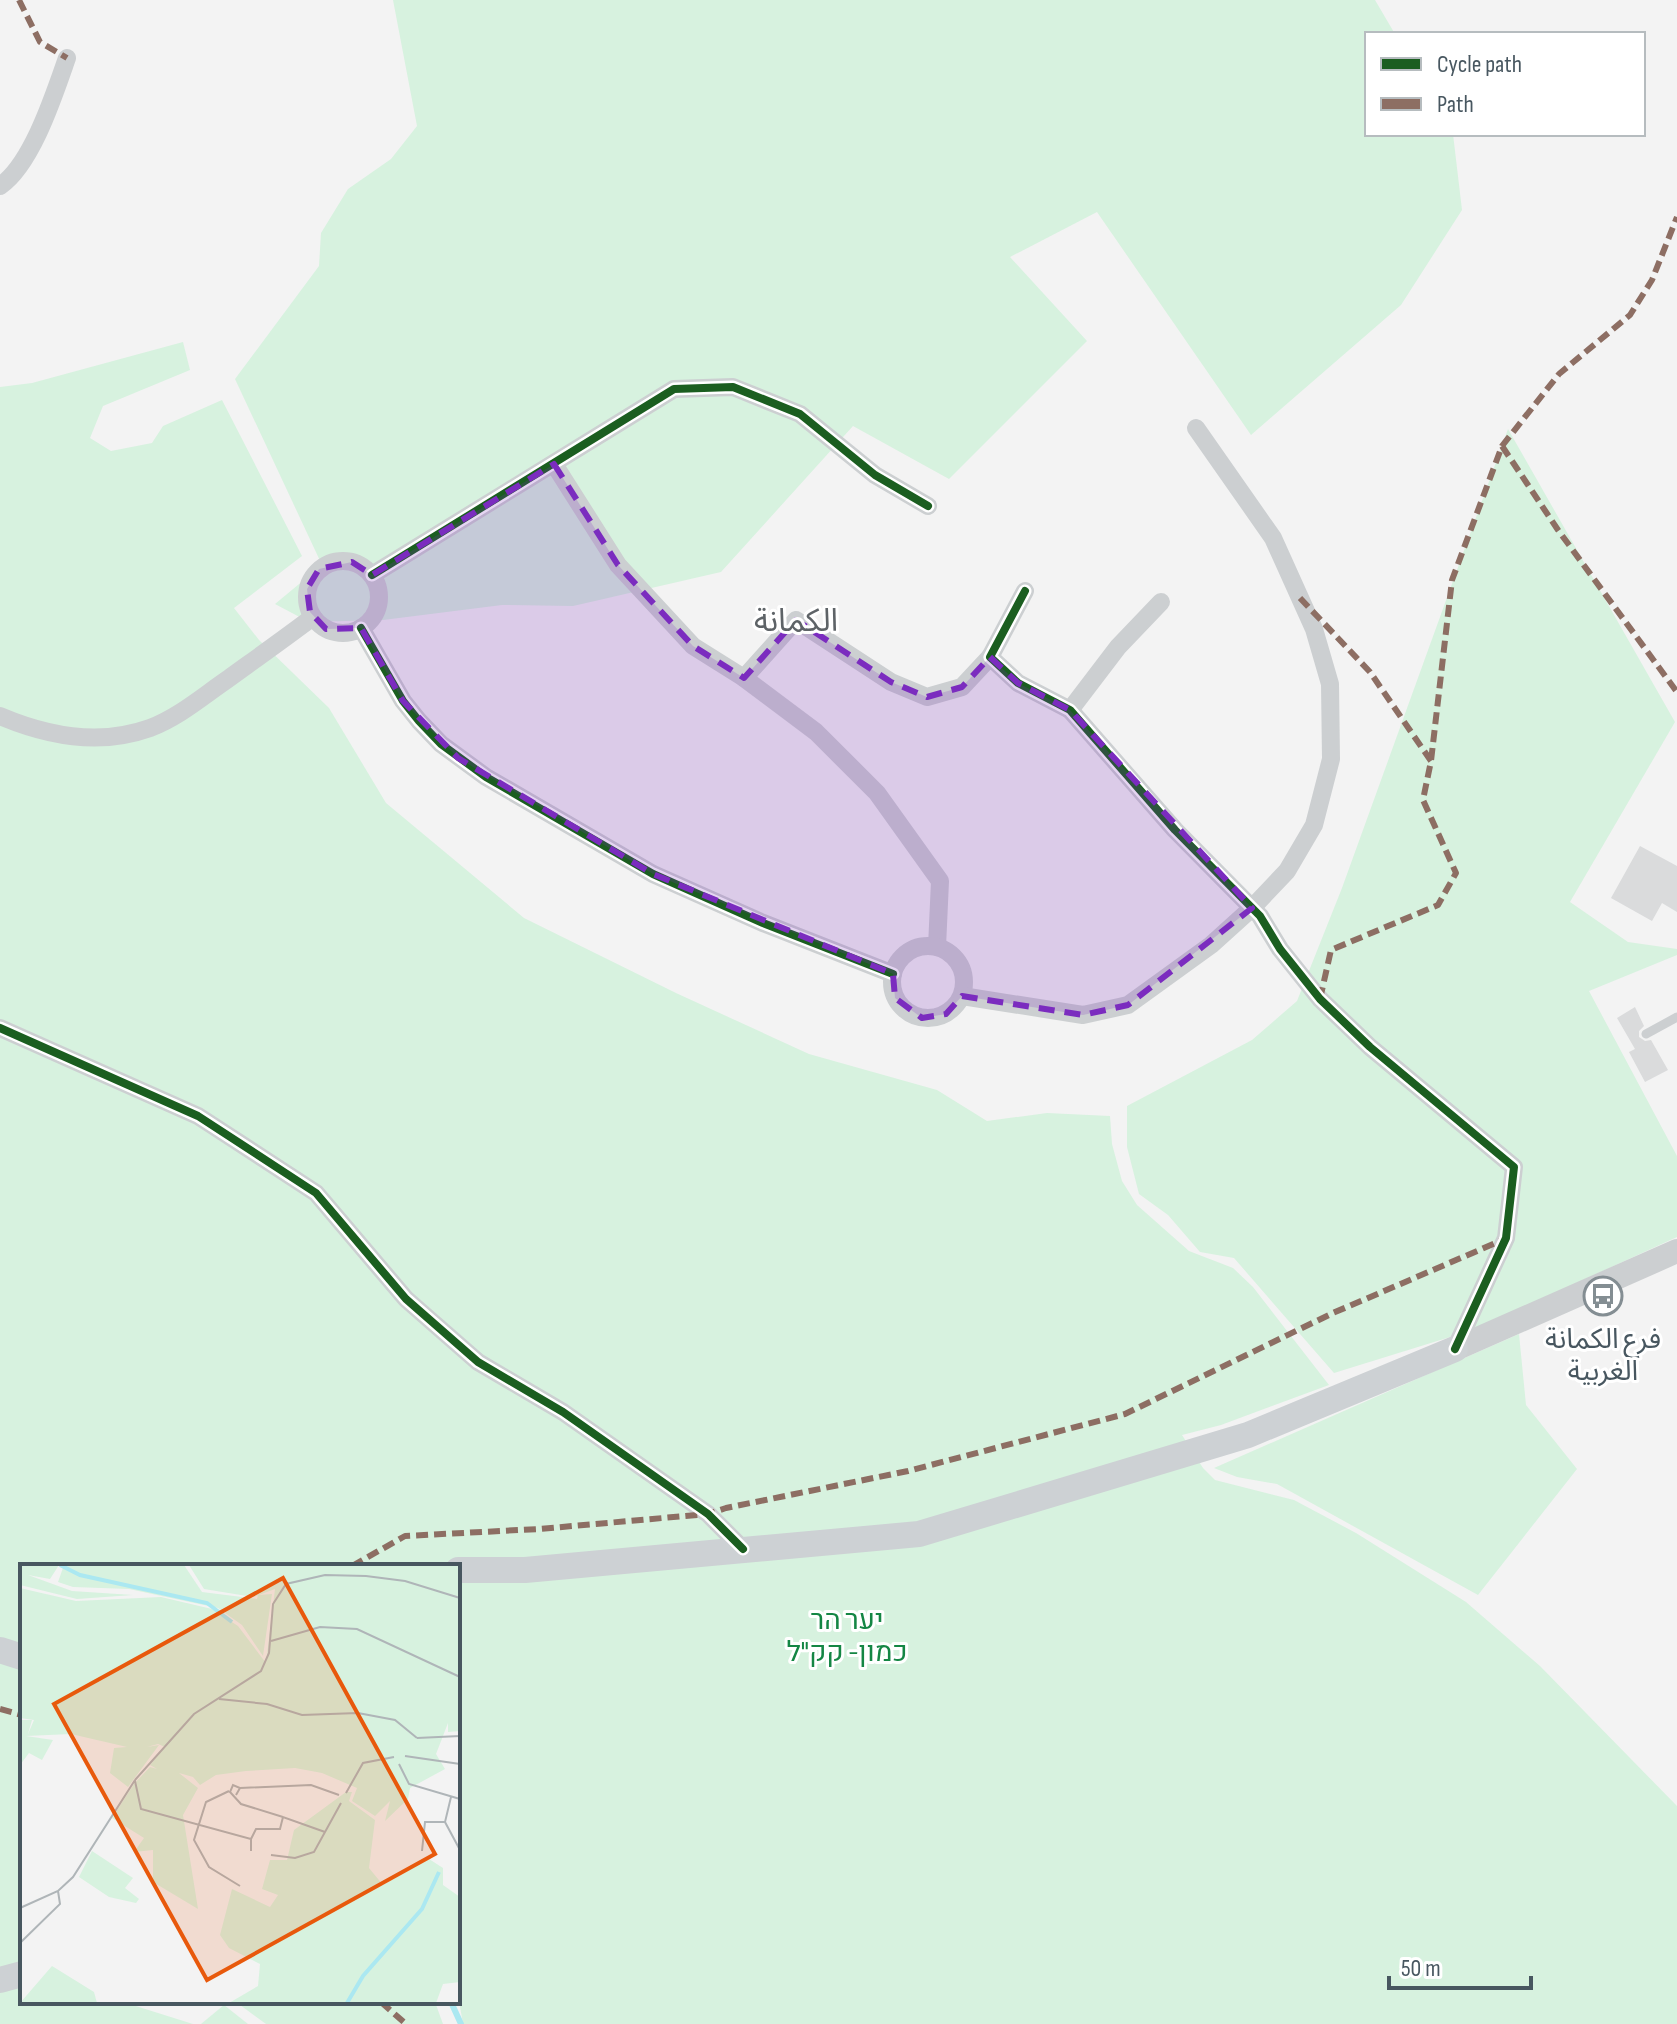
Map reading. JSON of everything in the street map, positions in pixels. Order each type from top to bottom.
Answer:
[{"type":"main road","points":[[460,1570],[525,1570],[919,1534],[1248,1435],[1455,1349]]},
{"type":"main road","points":[[0,1650],[20,1656]]},
{"type":"main road","points":[[0,1980],[20,1975]]},
{"type":"street","points":[[0,186],[14,176],[36,134],[50,107],[67,58]]},
{"type":"street","points":[[372,575],[674,389],[733,387],[800,414],[875,475],[928,506]]},
{"type":"street","points":[[962,996],[1083,1015],[1128,1005],[1211,945],[1252,908],[1287,871],[1314,825],[1331,759],[1330,684],[1314,629],[1273,538],[1196,428]]},
{"type":"street","points":[[554,464],[618,565],[693,646],[744,678],[816,732],[877,793],[940,881],[937,947]]},
{"type":"street","points":[[340,561],[363,567],[372,575],[379,598],[377,610],[361,628],[337,633],[326,629],[313,617],[307,601],[307,589],[319,569],[340,561]]},
{"type":"street","points":[[744,678],[796,620],[891,682],[927,697],[962,687],[990,657],[1025,591]]},
{"type":"street","points":[[1070,710],[1118,647],[1161,602]]},
{"type":"street","points":[[0,716],[31,729],[95,738],[150,728],[181,712],[313,617]]},
{"type":"street","points":[[361,628],[403,701],[419,721],[441,744],[486,777],[653,874],[763,923],[893,974]]},
{"type":"street","points":[[990,657],[1018,683],[1070,710],[1175,830],[1252,908],[1320,999],[1370,1047],[1514,1167],[1506,1238],[1455,1349]]},
{"type":"street","points":[[937,947],[957,961],[963,972],[962,996],[955,1006],[934,1018],[911,1015],[895,998],[893,974],[904,955],[914,949],[937,947]]},
{"type":"street","points":[[0,1028],[198,1116],[316,1193],[406,1299],[478,1362],[563,1412],[708,1514],[743,1549]]},
{"type":"street","points":[[1455,1349],[1677,1251]]},
{"type":"lane","points":[[1646,1034],[1677,1017]]},
{"type":"highlighted area","points":[[554,464],[618,565],[693,646],[744,678],[796,620],[891,682],[927,697],[962,687],[990,657],[1018,683],[1070,710],[1252,908],[1128,1005],[1083,1015],[962,996],[946,1014],[922,1018],[895,998],[893,974],[653,874],[458,758],[403,701],[361,628],[326,629],[310,612],[307,589],[319,569],[352,562],[372,575]]},
{"type":"green space","points":[[393,0],[1375,0],[1394,32],[1365,32],[1365,136],[1453,136],[1462,210],[1401,305],[1251,435],[1097,212],[1010,257],[1087,341],[949,479],[853,426],[721,572],[573,606],[502,605],[383,620],[309,622],[275,604],[322,565],[235,379],[319,266],[321,233],[348,189],[391,159],[417,126]]},
{"type":"green space","name":"יער הר כמון- קק\"ל","points":[[183,342],[190,370],[103,406],[90,438],[111,451],[152,443],[163,426],[222,400],[302,556],[234,608],[259,640],[329,708],[386,803],[524,918],[809,1054],[937,1090],[987,1121],[1047,1113],[1110,1116],[1112,1144],[1122,1181],[1137,1205],[1189,1251],[1233,1268],[1253,1287],[1329,1385],[1221,1425],[1182,1435],[1203,1468],[1215,1480],[1294,1500],[1356,1533],[1466,1602],[1540,1666],[1677,1806],[1677,2024],[463,2024],[460,2004],[460,1564],[20,1564],[20,2004],[129,2004],[193,2024],[0,2024],[0,387],[32,383]]},
{"type":"green space","points":[[1508,429],[1675,722],[1570,902],[1628,942],[1677,949],[1677,955],[1589,991],[1677,1156],[1677,1237],[1476,1329],[1334,1373],[1234,1258],[1200,1252],[1168,1215],[1139,1194],[1127,1147],[1127,1106],[1252,1040],[1297,1001],[1342,888]]},
{"type":"green space","points":[[1519,1334],[1526,1405],[1577,1469],[1478,1595],[1277,1484],[1237,1477],[1214,1468]]},
{"type":"green space","points":[[239,2004],[436,2004],[443,2024],[266,2024]]},
{"type":"green space","points":[[224,2005],[248,2024],[201,2024]]},
{"type":"building","points":[[1640,846],[1677,866],[1677,912],[1662,903],[1652,921],[1611,898]]},
{"type":"building","points":[[1635,1007],[1644,1026],[1639,1031],[1639,1037],[1645,1041],[1651,1040],[1668,1070],[1645,1082],[1629,1052],[1635,1049],[1617,1018]]},
{"type":"waterway","points":[[452,2004],[461,2024]]},
{"type":"marked path","points":[[19,0],[40,42],[67,58]]},
{"type":"marked path","points":[[1320,999],[1331,950],[1438,905],[1456,873],[1423,800],[1431,761],[1452,580],[1502,446],[1559,374],[1630,315],[1652,280],[1677,217]]},
{"type":"marked path","points":[[1502,446],[1558,530],[1677,692]]},
{"type":"marked path","points":[[1300,598],[1370,672],[1431,761]]},
{"type":"marked path","points":[[356,1564],[405,1536],[539,1529],[708,1514],[908,1471],[1125,1414],[1333,1313],[1505,1239]]},
{"type":"marked path","points":[[0,1709],[20,1714]]},
{"type":"marked path","points":[[383,2004],[406,2024]]},
{"type":"cycle path","points":[[372,575],[674,389],[733,387],[800,414],[875,475],[928,506]]},
{"type":"cycle path","points":[[1025,591],[990,657],[1018,683],[1070,710],[1175,830],[1260,916],[1280,949],[1320,999],[1370,1047],[1514,1167],[1506,1238],[1455,1349]]},
{"type":"cycle path","points":[[361,628],[403,701],[419,721],[441,744],[486,777],[653,874],[763,923],[893,974]]},
{"type":"cycle path","points":[[0,1028],[198,1116],[316,1193],[406,1299],[478,1362],[563,1412],[708,1514],[743,1549]]},
{"type":"place","name":"فرع الكمانة الغربية","points":[[1603,1296]]},
{"type":"district","name":"الكمانة","points":[[796,620]]}]
